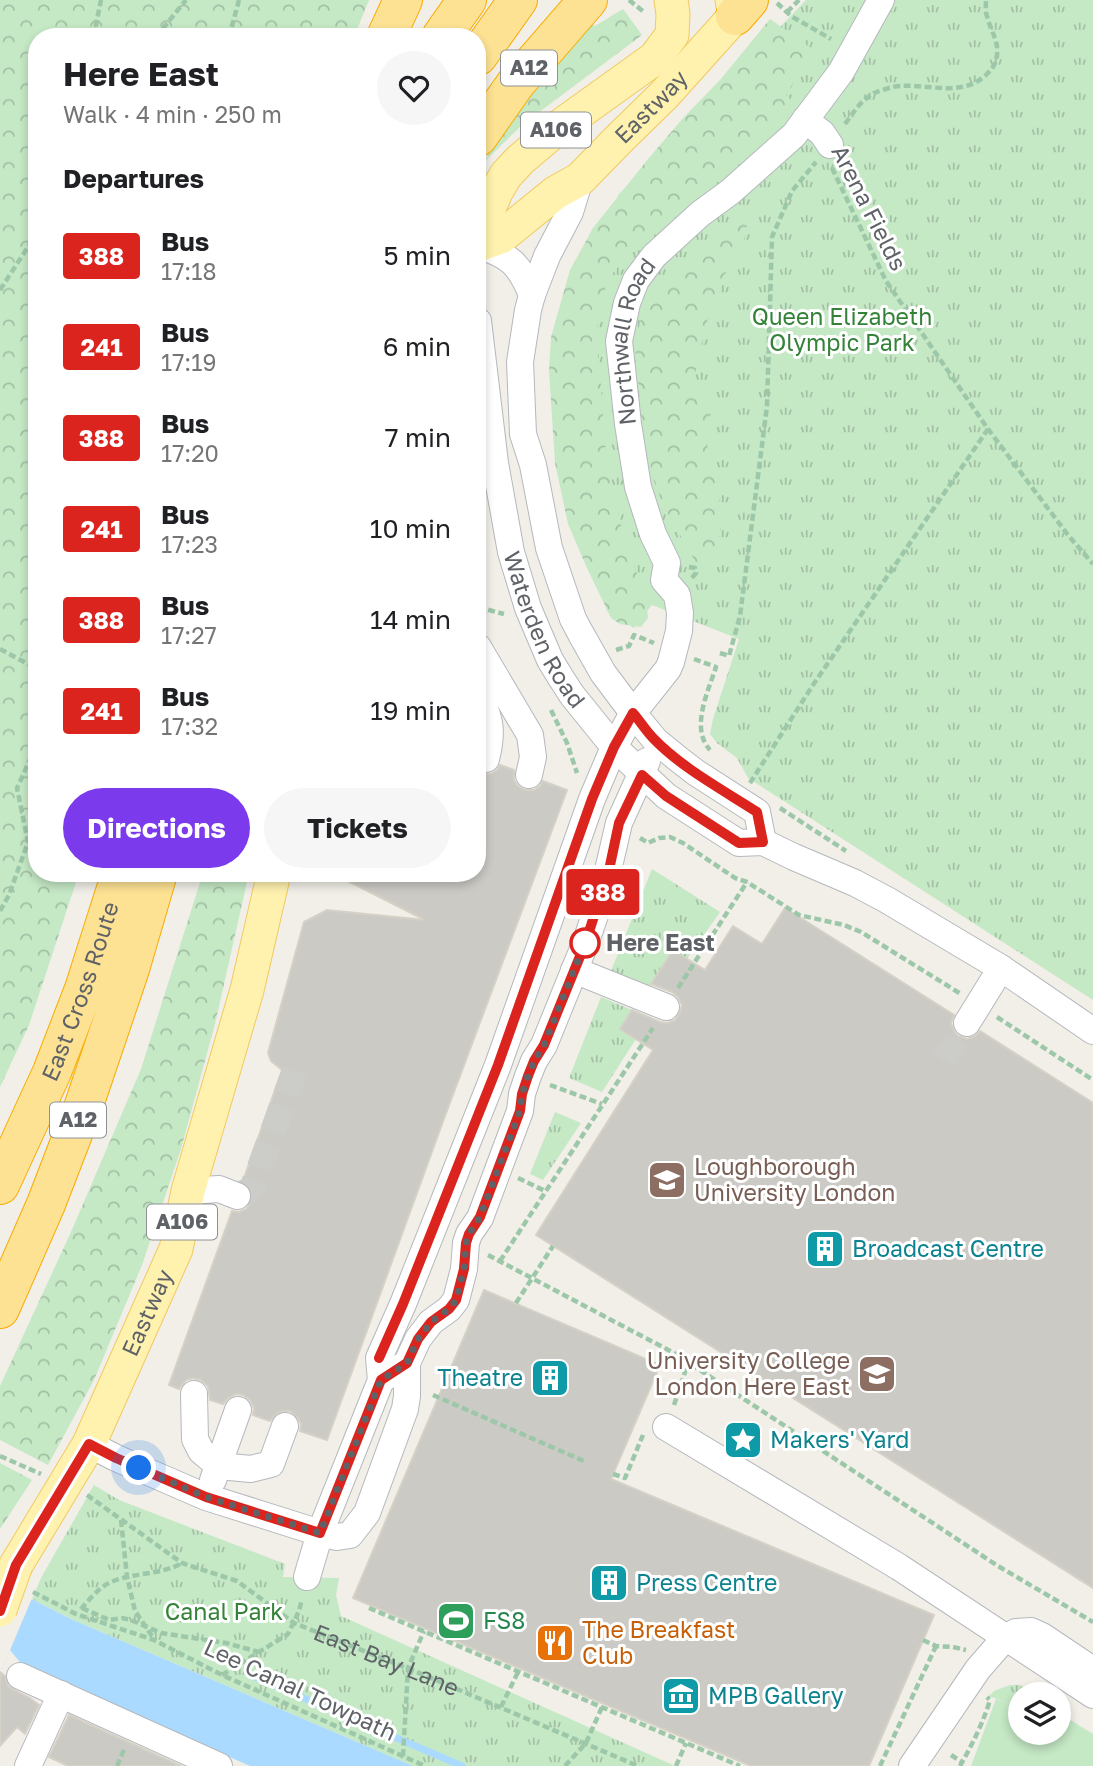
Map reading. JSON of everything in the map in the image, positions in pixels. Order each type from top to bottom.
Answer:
[{"type":"highway","points":[[390,28],[403,0]]},
{"type":"highway","points":[[447,28],[467,0]]},
{"type":"highway","name":"A12","points":[[486,45],[518,0]]},
{"type":"highway","name":"A12","points":[[486,126],[516,83],[588,0]]},
{"type":"highway","name":"East Cross Route","points":[[0,1185],[57,1060],[84,989],[118,882]]},
{"type":"highway","name":"East Cross Route","points":[[0,1309],[46,1204],[83,1108],[123,991],[155,882]]},
{"type":"highway","name":"A12","points":[[143,925],[165,882]]},
{"type":"main road","name":"Eastway","points":[[486,242],[501,237],[555,192],[580,179],[664,95],[739,5]]},
{"type":"main road","name":"Eastway","points":[[486,215],[506,175],[520,160],[559,127],[655,58],[672,36],[673,14],[660,9]]},
{"type":"main road","name":"Eastway","points":[[0,1610],[16,1565],[89,1444],[176,1249],[188,1191],[247,990],[272,882]]},
{"type":"street","name":"Northwall Road","points":[[307,1577],[320,1533],[381,1380],[379,1358],[498,1065],[592,799],[614,747],[633,713],[668,669],[679,631],[677,594],[664,580],[667,564],[653,534],[638,487],[628,424],[619,341],[627,303],[636,280],[654,256],[785,144],[841,72],[881,0]]},
{"type":"street","points":[[805,120],[822,133],[830,154]]},
{"type":"street","name":"Waterden Road","points":[[580,179],[570,212],[547,256],[532,295],[520,362],[523,434],[533,465],[549,548],[573,619],[603,673],[655,740],[695,772],[757,812],[763,842]]},
{"type":"street","points":[[486,248],[510,260],[524,274],[532,295]]},
{"type":"street","name":"Waterden Road","points":[[486,405],[511,552],[528,608],[550,660],[561,678],[614,747],[666,796],[739,843],[763,842],[855,883],[1001,968],[1093,1031]]},
{"type":"street","points":[[486,661],[530,735],[533,757],[529,775]]},
{"type":"street","points":[[486,711],[491,741],[486,759]]},
{"type":"street","points":[[89,1444],[206,1497],[320,1533],[337,1537],[350,1535],[367,1513],[405,1409],[408,1396],[407,1363],[418,1339],[431,1322],[449,1309],[456,1300],[469,1234],[480,1217],[520,1111],[522,1094],[534,1061],[544,1045],[585,944],[603,892],[619,823],[655,740]]},
{"type":"street","points":[[977,1017],[1001,968]]},
{"type":"street","points":[[574,970],[666,1007]]},
{"type":"street","points":[[188,1191],[219,1189],[237,1196]]},
{"type":"street","points":[[403,1304],[413,1315],[431,1322]]},
{"type":"street","points":[[381,1380],[407,1363]]},
{"type":"street","points":[[194,1394],[195,1439],[201,1451],[219,1466],[251,1469],[271,1464],[285,1426]]},
{"type":"street","points":[[206,1497],[238,1409]]},
{"type":"street","points":[[656,1429],[899,1567],[1093,1695]]},
{"type":"street","points":[[912,1766],[978,1669],[1005,1638],[1016,1632],[1031,1631],[1042,1636],[1093,1670]]},
{"type":"street","points":[[20,1676],[219,1766]]},
{"type":"street","points":[[32,1757],[61,1695]]},
{"type":"path","points":[[97,28],[101,0]]},
{"type":"path","points":[[163,28],[186,0]]},
{"type":"path","points":[[231,28],[239,0]]},
{"type":"path","points":[[629,0],[642,9],[660,9]]},
{"type":"path","points":[[636,6],[640,0]]},
{"type":"path","points":[[799,0],[787,12],[831,39]]},
{"type":"path","points":[[830,154],[862,101],[876,92],[899,86],[942,89],[963,86],[977,82],[987,74],[995,65],[997,51],[995,36],[986,14],[986,0]]},
{"type":"path","name":"Arena Fields","points":[[830,154],[886,281],[988,429],[1093,564]]},
{"type":"path","points":[[720,653],[729,656],[740,616],[765,420],[772,237],[792,191],[806,175]]},
{"type":"path","points":[[0,290],[28,247]]},
{"type":"path","points":[[748,787],[813,685],[988,429]]},
{"type":"path","points":[[486,609],[512,616]]},
{"type":"path","points":[[607,646],[615,650],[629,646],[634,635],[646,640]]},
{"type":"path","points":[[0,649],[28,664]]},
{"type":"path","points":[[704,663],[716,667],[700,723],[701,739],[715,754]]},
{"type":"path","points":[[546,701],[567,743],[578,778]]},
{"type":"path","points":[[0,911],[9,895],[28,842],[17,788],[28,764]]},
{"type":"path","points":[[637,836],[648,843],[670,837],[683,843],[735,878],[747,882],[799,915],[844,925],[861,932],[954,990]]},
{"type":"path","points":[[500,1261],[747,882]]},
{"type":"path","points":[[977,1017],[1093,1080]]},
{"type":"path","points":[[546,1083],[602,1104]]},
{"type":"path","points":[[517,1178],[545,1191]]},
{"type":"path","points":[[466,1243],[674,1353],[998,1566],[1093,1622]]},
{"type":"path","points":[[516,1303],[553,1246]]},
{"type":"path","points":[[613,1474],[625,1478],[656,1429],[688,1363]]},
{"type":"path","points":[[433,1395],[586,1462]]},
{"type":"path","points":[[0,1456],[47,1477]]},
{"type":"path","name":"East Bay Lane","points":[[81,1491],[182,1563],[237,1581],[294,1623],[408,1668],[638,1766]]},
{"type":"path","points":[[121,1520],[127,1577],[135,1611],[154,1640]]},
{"type":"path","points":[[76,1614],[103,1587],[127,1577],[172,1569],[182,1563]]},
{"type":"path","name":"Lee Canal Towpath","points":[[43,1597],[76,1614],[154,1640],[222,1675],[425,1766]]},
{"type":"path","points":[[82,1608],[109,1620],[122,1618],[161,1633],[226,1643],[260,1652]]},
{"type":"path","points":[[369,1608],[740,1766]]},
{"type":"path","points":[[222,1675],[288,1634],[294,1623]]},
{"type":"path","points":[[404,1757],[408,1668],[424,1631]]},
{"type":"path","points":[[923,1640],[936,1646],[973,1652]]},
{"type":"path","points":[[880,1766],[936,1646]]},
{"type":"path","points":[[501,1707],[518,1672]]},
{"type":"path","points":[[565,1766],[586,1743],[602,1707]]},
{"type":"path","points":[[951,1755],[961,1764],[971,1748],[987,1709]]},
{"type":"path","points":[[676,1766],[686,1743]]},
{"type":"green space","points":[[0,0],[369,0],[358,28],[28,28],[28,882],[76,882],[29,1025],[0,1087]]},
{"type":"green space","name":"Queen Elizabeth Olympic Park","points":[[806,0],[1093,0],[1093,1000],[748,778],[737,758],[710,734],[739,639],[652,605],[634,628],[607,611],[588,551],[598,443],[591,303],[618,195]]},
{"type":"green space","points":[[623,9],[642,35],[522,125],[486,160],[513,107],[588,20],[595,26]]},
{"type":"green space","points":[[770,19],[815,51],[786,95],[793,102],[760,138],[702,183],[623,257],[609,279],[602,297],[597,329],[606,457],[623,534],[646,600],[648,618],[641,627],[620,624],[611,618],[568,524],[555,463],[549,370],[551,337],[570,270],[593,228],[648,159],[720,80]]},
{"type":"green space","points":[[744,212],[747,225],[744,240],[724,276],[716,306],[707,321],[694,378],[713,404],[705,439],[716,479],[722,517],[717,561],[701,572],[662,503],[652,472],[643,433],[635,348],[642,312],[665,276]]},
{"type":"green space","points":[[652,869],[720,912],[687,959],[672,950],[650,987],[611,971]]},
{"type":"green space","points":[[200,882],[247,882],[215,1024],[181,1149],[142,1265],[94,1380],[48,1465],[0,1440],[0,1386],[71,1232],[141,1069]]},
{"type":"green space","points":[[601,997],[632,1010],[620,1029],[636,1039],[602,1092],[569,1078]]},
{"type":"green space","points":[[555,1112],[581,1123],[543,1180],[530,1174]]},
{"type":"green space","points":[[0,1463],[32,1480],[0,1529]]},
{"type":"green space","name":"Canal Park","points":[[94,1485],[119,1500],[285,1564],[283,1577],[339,1578],[336,1595],[341,1616],[675,1766],[413,1766],[71,1619],[32,1599],[42,1576]]},
{"type":"green space","points":[[1008,1686],[1008,1703],[989,1696]]},
{"type":"green space","points":[[996,1699],[1008,1704],[1008,1745],[1071,1745],[1071,1720],[1093,1734],[1093,1766],[971,1766]]},
{"type":"water","points":[[0,1583],[71,1619],[413,1766],[250,1766],[34,1671],[19,1661],[10,1650],[2,1669]]},
{"type":"pier","points":[[0,1579],[33,1596],[2,1669],[0,1668]]},
{"type":"building","points":[[500,765],[514,770],[514,780],[525,790],[534,790],[543,781],[567,790],[327,1440],[300,1431],[301,1424],[290,1411],[276,1414],[270,1421],[253,1415],[254,1408],[250,1400],[243,1395],[236,1394],[223,1404],[210,1400],[208,1386],[201,1380],[186,1380],[179,1389],[169,1385],[232,1211],[246,1209],[252,1201],[250,1187],[243,1181],[282,1070],[271,1061],[268,1053],[304,922],[327,910],[425,920],[350,882],[486,882],[486,774],[497,770]]},
{"type":"building","name":"Broadcast Centre","points":[[785,908],[954,1015],[951,1023],[958,1036],[967,1039],[980,1031],[1093,1103],[1093,1588],[536,1235],[653,1050],[620,1029],[632,1010],[668,1023],[675,1020],[680,1013],[682,1005],[678,997],[651,984],[673,950],[705,970],[733,926],[762,944]]},
{"type":"building","name":"Press Centre","points":[[484,1290],[660,1365],[611,1479],[934,1615],[869,1766],[751,1766],[353,1598]]},
{"type":"building","points":[[0,1672],[5,1676],[8,1686],[39,1705],[25,1734],[17,1727],[0,1746]]},
{"type":"building","points":[[69,1715],[181,1766],[68,1766],[49,1757]]},
{"type":"waterway","points":[[250,1675],[462,1766]]},
{"type":"tunnel","points":[[944,1060],[967,1023]]},
{"type":"tunnel","points":[[237,1196],[252,1189],[295,1071]]},
{"type":"bus line","name":"388","points":[[0,1611],[16,1565],[89,1444],[206,1497],[320,1533],[381,1380],[407,1363],[418,1339],[431,1322],[449,1309],[456,1300],[469,1234],[480,1217],[520,1111],[528,1076],[544,1045],[585,944],[603,892],[619,823],[642,775],[666,796],[739,843],[763,842],[757,812],[677,758],[655,740],[633,713],[614,747],[592,799],[498,1065],[379,1358]]},
{"type":"place","name":"Here East","points":[[585,943]]},
{"type":"place","name":"Loughborough University London","points":[[667,1180]]},
{"type":"place","name":"Broadcast Centre","points":[[825,1249]]},
{"type":"place","name":"University College London Here East","points":[[877,1374]]},
{"type":"place","name":"Theatre","points":[[550,1378]]},
{"type":"place","name":"Makers' Yard","points":[[743,1440]]},
{"type":"place","name":"Press Centre","points":[[609,1583]]},
{"type":"place","name":"FS8","points":[[456,1621]]},
{"type":"place","name":"The Breakfast Club","points":[[555,1643]]},
{"type":"place","name":"MPB Gallery","points":[[681,1696]]},
{"type":"route","points":[[139,1468],[206,1497],[320,1533],[381,1380],[407,1363],[418,1339],[431,1322],[449,1309],[456,1300],[469,1234],[480,1217],[520,1111],[528,1076],[544,1045],[585,943]]}]
